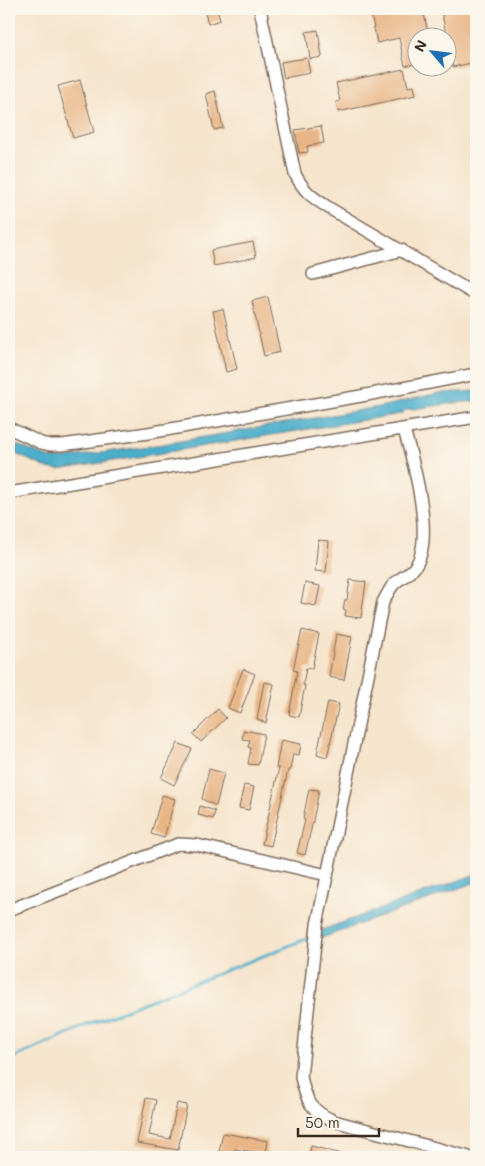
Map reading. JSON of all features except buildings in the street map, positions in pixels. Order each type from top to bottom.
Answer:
[{"type":"street","points":[[260,9],[296,174],[302,188],[311,197],[476,295]]},
{"type":"street","points":[[313,274],[402,250]]},
{"type":"street","points":[[9,428],[41,443],[62,445],[148,434],[476,374]]},
{"type":"street","points":[[9,493],[476,417]]},
{"type":"street","points":[[404,430],[410,448],[420,495],[423,533],[421,552],[414,568],[393,585],[383,602],[316,925],[300,1077],[304,1092],[312,1107],[321,1116],[469,1157]]},
{"type":"street","points":[[9,910],[178,844],[197,845],[327,875]]},
{"type":"water","points":[[476,391],[476,401],[406,410],[401,414],[58,470],[47,468],[9,451],[9,442],[52,459],[65,458],[163,444],[384,406],[438,393]]},
{"type":"water","points":[[476,874],[476,882],[322,938],[317,937],[319,931]]},
{"type":"waterway","points":[[9,1060],[87,1025],[314,936]]}]
